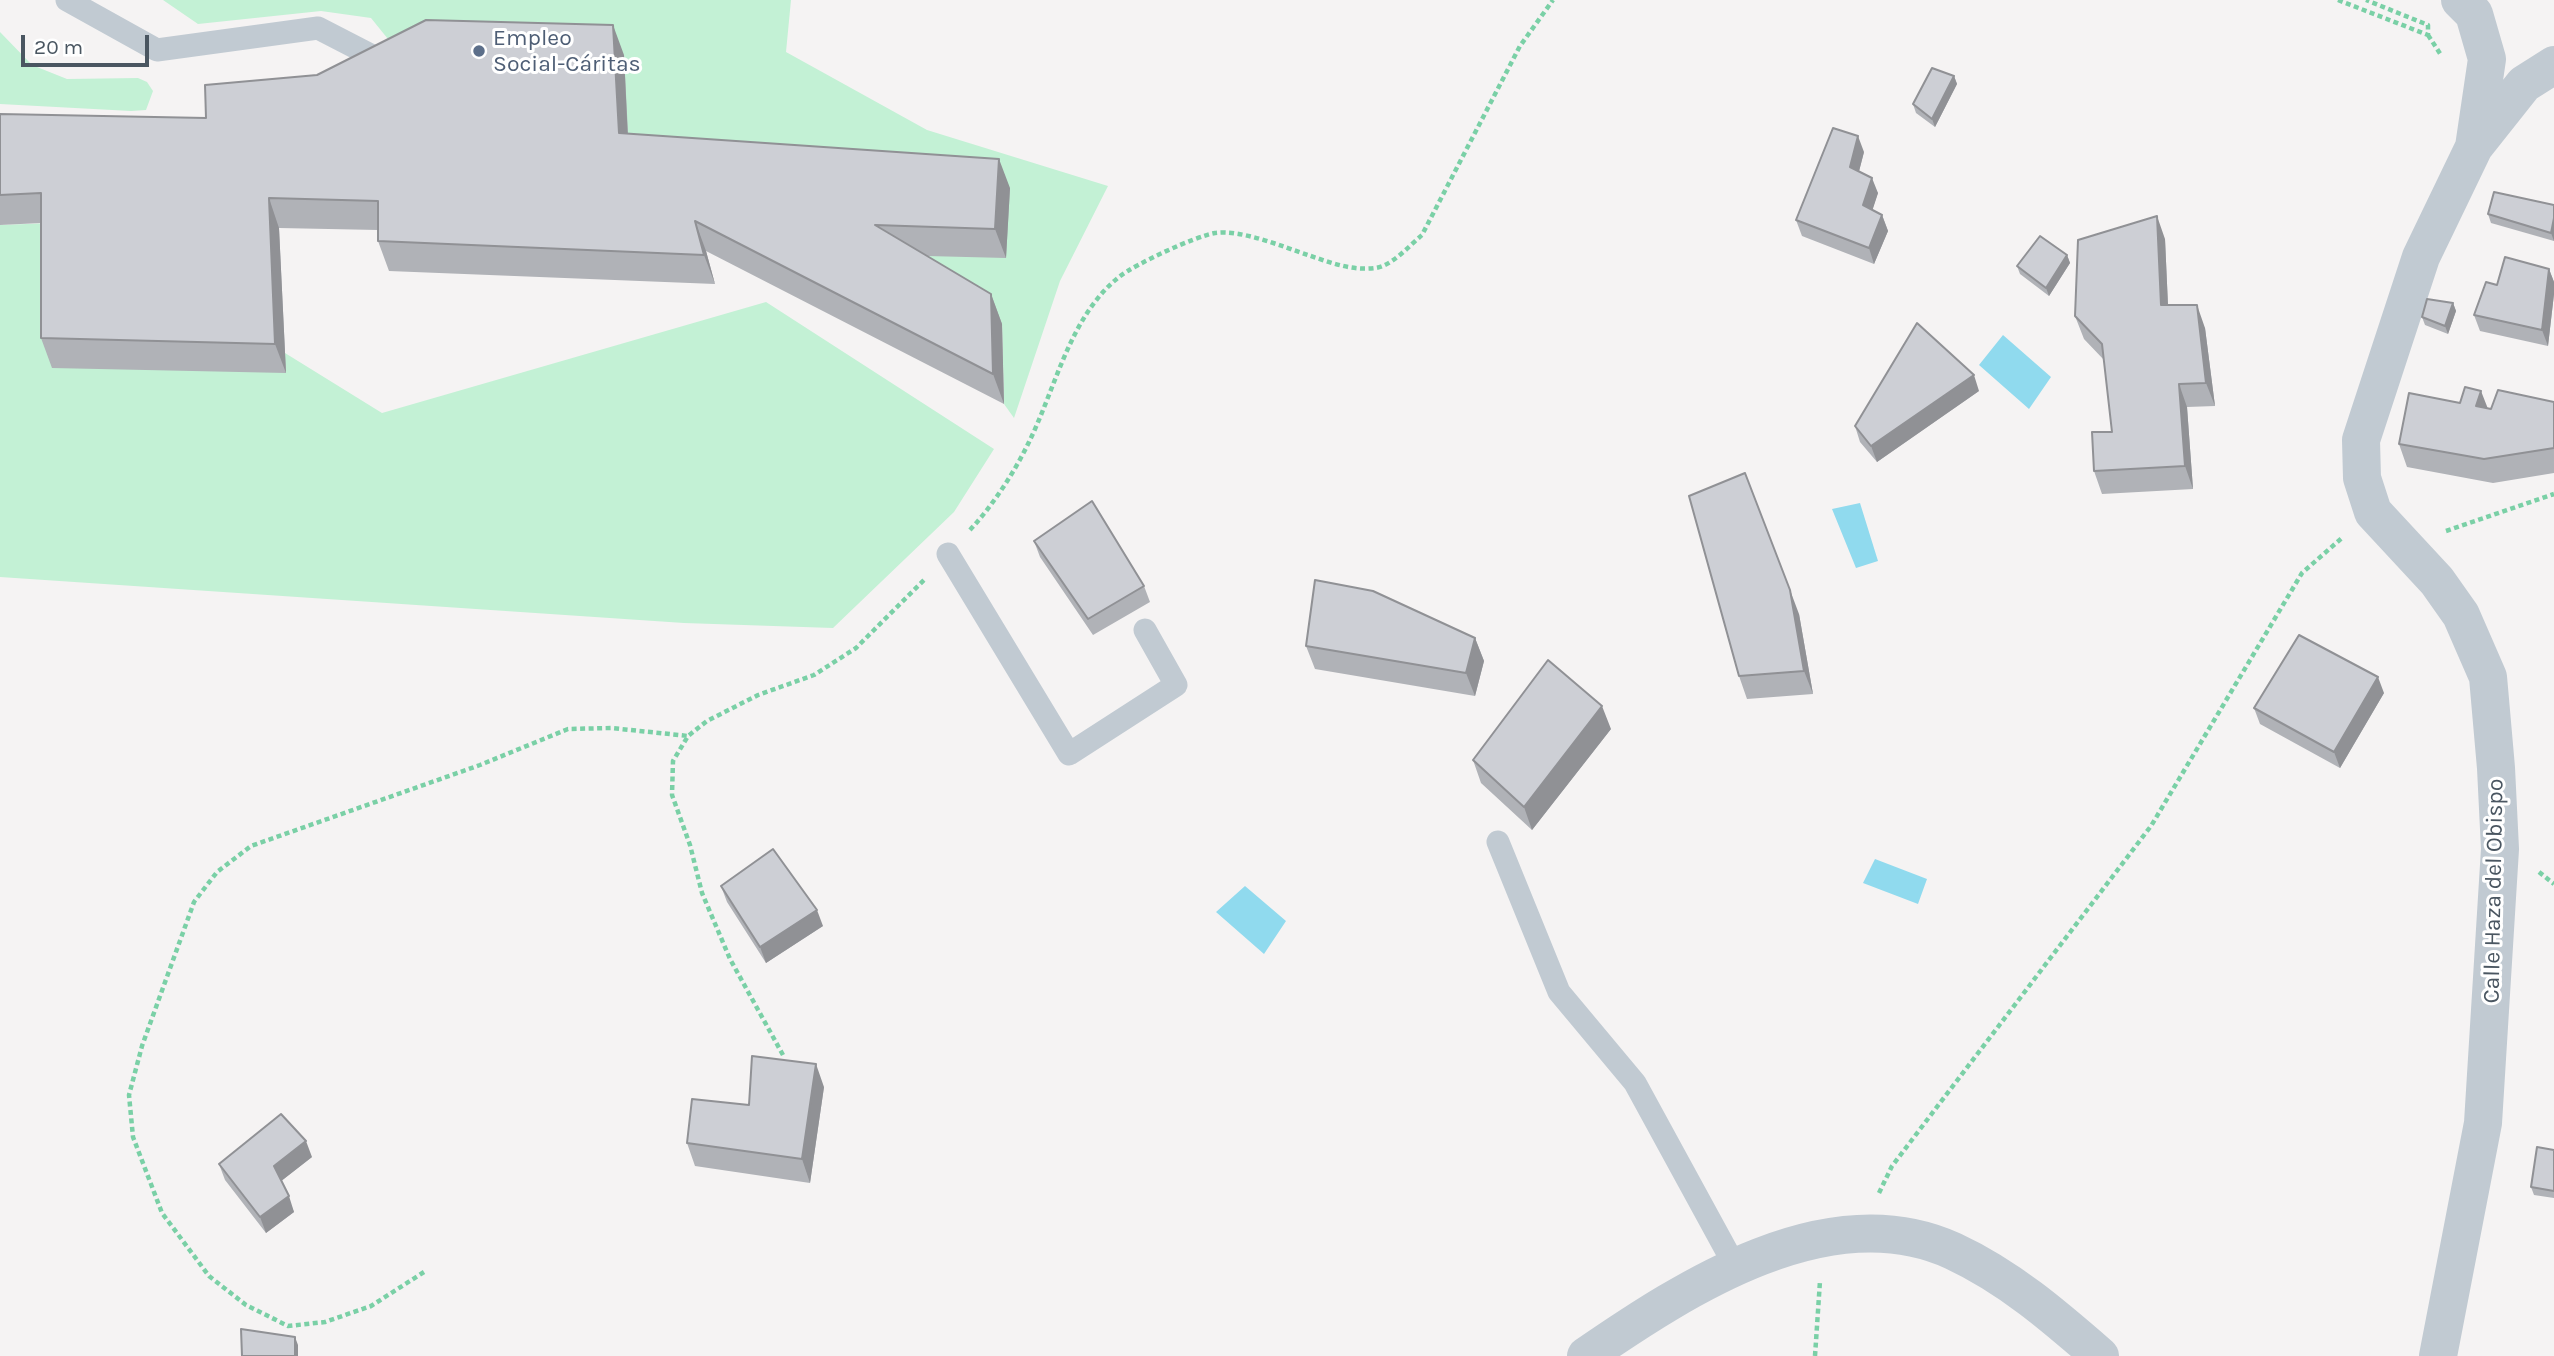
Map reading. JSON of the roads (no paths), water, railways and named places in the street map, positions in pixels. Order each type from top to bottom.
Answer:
[{"type":"street","points":[[2460,0],[2474,14],[2487,59],[2474,147]]},
{"type":"street","points":[[2474,147],[2524,84],[2554,65]]},
{"type":"street","name":"Calle Haza del Obispo","points":[[2438,1356],[2483,1123],[2499,862],[2497,781],[2488,677],[2461,615],[2437,581],[2373,512],[2362,478],[2361,440],[2421,257],[2474,147]]},
{"type":"street","points":[[1586,1356],[1652,1311],[1736,1268],[1808,1241],[1841,1236],[1894,1234],[1951,1250],[1998,1275],[2036,1302],[2100,1356]]},
{"type":"lane","points":[[67,0],[157,50],[318,28],[382,61]]},
{"type":"lane","points":[[948,554],[1069,754],[1176,685],[1145,630]]},
{"type":"lane","points":[[1498,842],[1559,992],[1634,1083],[1736,1268]]},
{"type":"water","points":[[2003,335],[2051,377],[2029,409],[1979,365]]},
{"type":"water","points":[[1860,503],[1878,561],[1856,568],[1832,509]]},
{"type":"water","points":[[1875,859],[1927,879],[1918,904],[1863,883]]},
{"type":"water","points":[[1245,886],[1286,921],[1264,954],[1216,912]]},
{"type":"place","name":"Empleo Social-Cáritas","points":[[479,51]]}]
